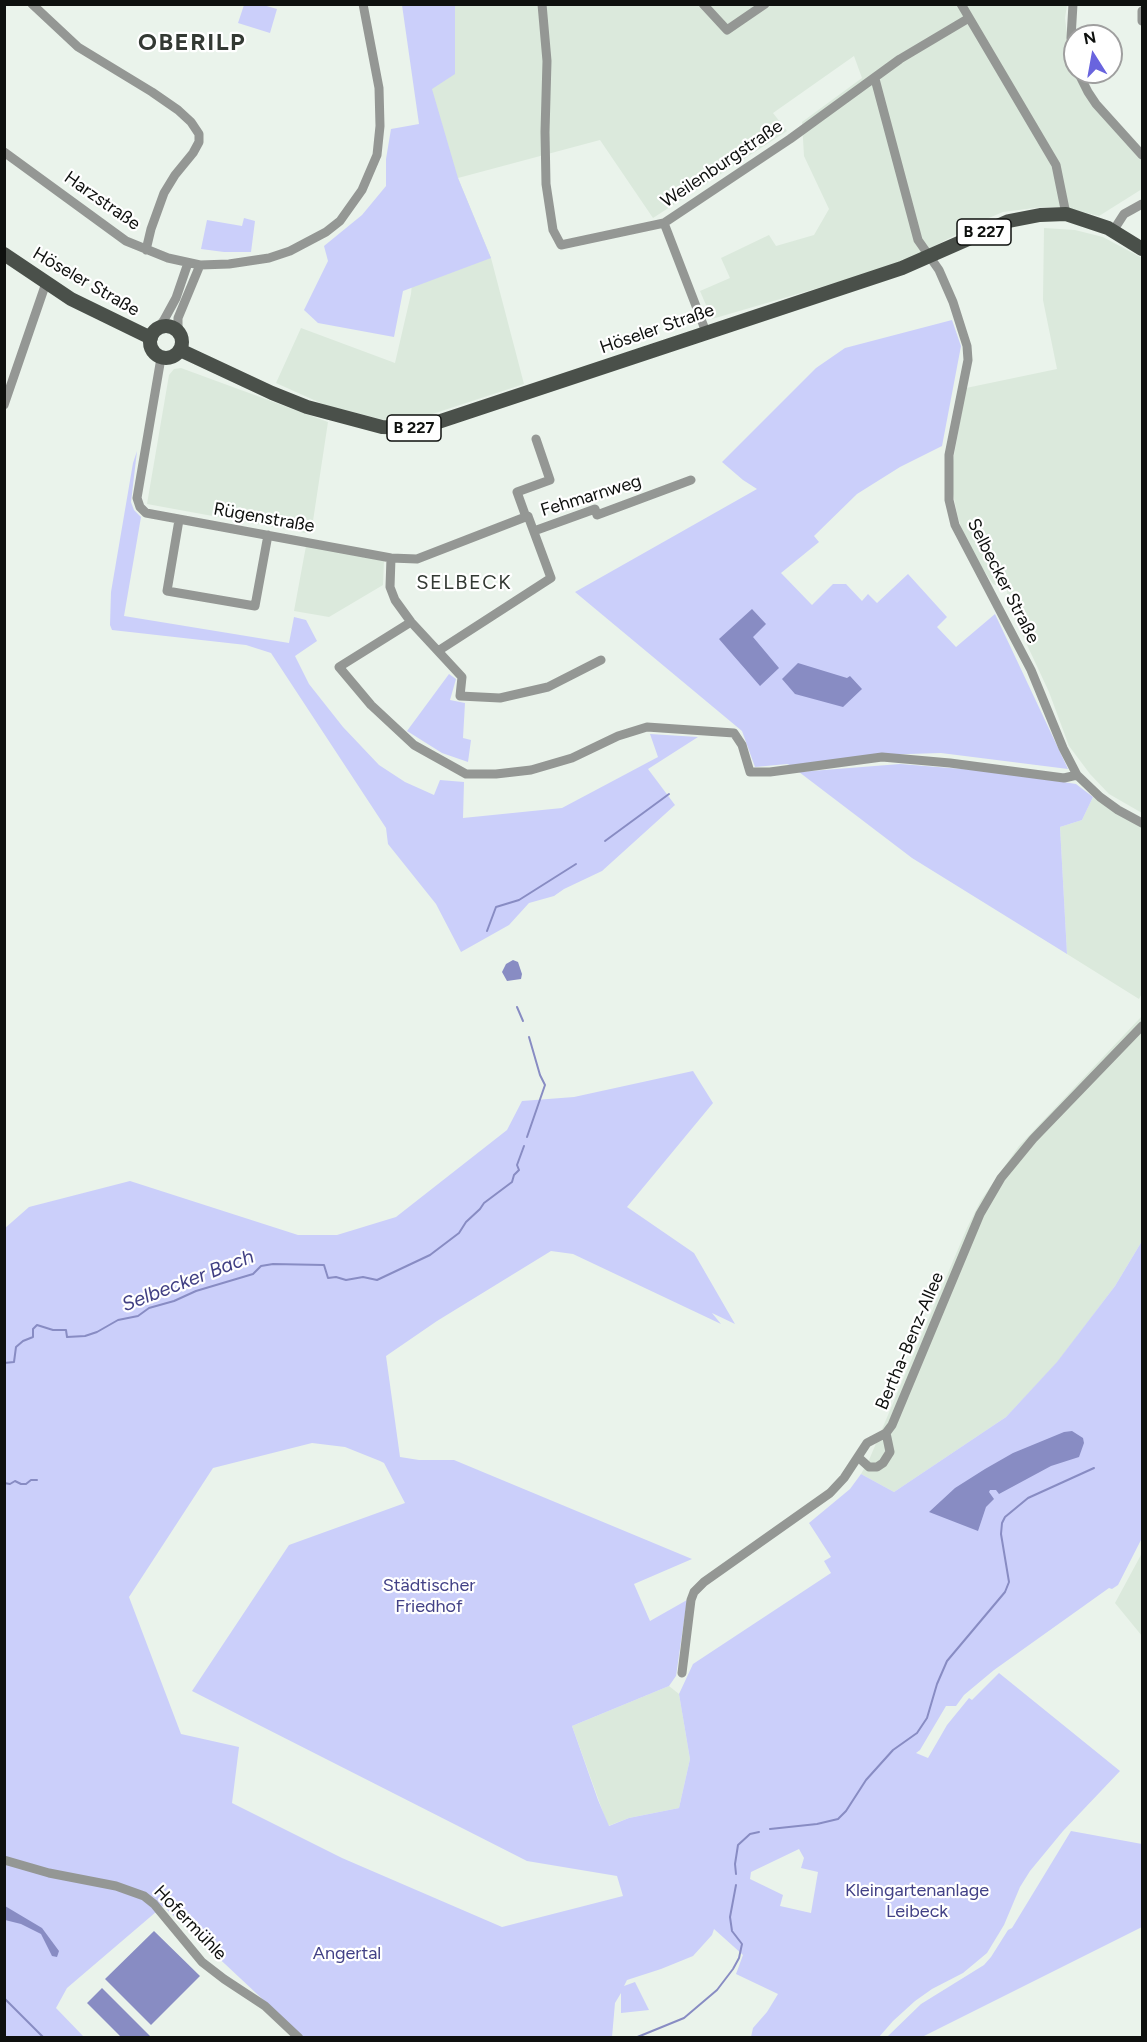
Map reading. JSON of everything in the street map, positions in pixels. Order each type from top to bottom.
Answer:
[{"type":"main road","name":"Höseler Straße","points":[[180,350],[272,393],[329,414],[382,428],[412,428],[432,424],[931,256],[1009,221],[1040,215],[1066,214],[1113,231],[1143,249]]},
{"type":"main road","name":"Höseler Straße","points":[[4,254],[46,283],[101,315],[154,333]]},
{"type":"main road","points":[[166,326],[178,331],[182,339],[180,350],[172,358],[161,358],[152,349],[154,333],[166,326]]},
{"type":"street","points":[[32,4],[78,47],[178,110],[191,122],[199,134],[199,142],[193,153],[164,193],[146,250]]},
{"type":"street","name":"Harzstraße","points":[[4,152],[126,240],[168,258],[194,264],[247,262],[269,258],[299,247],[340,221],[362,190],[377,155],[380,126],[376,63],[363,4]]},
{"type":"street","name":"Weilenburgstraße","points":[[542,4],[547,61],[546,184],[553,230],[561,245],[664,223],[758,161],[900,59],[969,18]]},
{"type":"street","points":[[703,4],[728,30],[765,4]]},
{"type":"street","points":[[961,4],[1056,165],[1066,214]]},
{"type":"street","points":[[1072,24],[1073,4]]},
{"type":"street","points":[[1143,11],[1143,21]]},
{"type":"street","name":"Selbecker Straße","points":[[875,79],[918,240],[931,256],[953,302],[967,346],[968,360],[949,455],[947,480],[951,513],[955,525],[1031,670],[1063,748],[1077,775],[1100,797],[1118,810],[1143,823]]},
{"type":"street","points":[[1084,84],[1096,104],[1143,155]]},
{"type":"street","points":[[1113,231],[1124,214],[1143,204]]},
{"type":"street","points":[[664,223],[706,332]]},
{"type":"street","points":[[178,331],[178,318],[194,264]]},
{"type":"street","points":[[154,333],[165,320],[194,264]]},
{"type":"street","points":[[4,405],[46,283]]},
{"type":"street","name":"Rügenstraße","points":[[161,358],[137,498],[140,507],[146,513],[391,558],[417,559],[527,517]]},
{"type":"street","points":[[438,651],[551,578],[517,492],[550,480],[536,439]]},
{"type":"street","name":"Fehmarnweg","points":[[534,531],[594,509],[597,515],[691,480]]},
{"type":"street","points":[[180,520],[167,591],[255,606],[268,536]]},
{"type":"street","points":[[391,558],[390,587],[395,600],[411,622],[462,677],[460,696],[500,698],[548,687],[601,660]]},
{"type":"street","points":[[411,622],[339,667],[371,705],[414,745],[466,774],[496,774],[531,770],[572,758],[618,736],[647,727],[734,734],[742,745],[750,772],[770,772],[882,757],[950,763],[1064,778],[1077,775]]},
{"type":"street","name":"Bertha-Benz-Allee","points":[[682,1673],[691,1600],[697,1588],[822,1499],[844,1478],[867,1443],[886,1433],[911,1383],[980,1214],[997,1185],[1033,1139],[1143,1026]]},
{"type":"street","points":[[858,1458],[869,1467],[877,1467],[883,1463],[890,1452],[886,1433]]},
{"type":"street","name":"Hofermühle","points":[[4,1860],[49,1873],[116,1886],[144,1896],[154,1904],[202,1962],[265,2006],[299,2037]]},
{"type":"shaded area","points":[[422,5],[1067,5],[1066,24],[1063,24],[1063,84],[1084,84],[1111,124],[1142,160],[1142,189],[1099,216],[1062,207],[1003,212],[917,255],[876,271],[712,319],[700,291],[730,278],[721,258],[769,235],[776,246],[814,235],[829,209],[804,156],[802,122],[862,78],[854,56],[773,113],[787,131],[653,218],[600,140],[458,178],[491,258],[524,384],[414,420],[384,420],[325,405],[276,383],[301,328],[395,363],[411,294],[420,196]]},
{"type":"shaded area","points":[[1044,228],[1075,230],[1103,237],[1142,258],[1142,813],[1109,794],[1069,746],[1049,692],[1008,604],[1007,589],[993,584],[970,550],[958,518],[952,489],[953,461],[966,388],[1057,369],[1043,300]]},
{"type":"shaded area","points":[[181,368],[328,422],[311,534],[147,504],[169,375],[174,369]]},
{"type":"shaded area","points":[[306,546],[384,561],[383,585],[329,617],[294,611]]},
{"type":"shaded area","points":[[752,609],[766,624],[753,637],[779,668],[760,686],[719,639]]},
{"type":"shaded area","points":[[798,663],[847,678],[850,676],[862,689],[843,707],[795,694],[782,679]]},
{"type":"shaded area","points":[[1093,797],[1142,827],[1142,993],[1139,999],[1067,954],[1060,827],[1082,820]]},
{"type":"shaded area","points":[[513,960],[518,962],[522,974],[521,979],[507,981],[502,972],[506,964]]},
{"type":"shaded area","points":[[1142,1016],[1142,1241],[1115,1286],[1057,1363],[1006,1417],[894,1492],[861,1474],[981,1200],[1019,1146]]},
{"type":"shaded area","points":[[1072,1431],[1083,1438],[1084,1443],[1079,1457],[1051,1466],[999,1494],[996,1490],[990,1490],[994,1499],[986,1507],[978,1531],[929,1512],[955,1488],[1013,1453],[1064,1432]]},
{"type":"shaded area","points":[[1142,1553],[1142,1636],[1115,1603]]},
{"type":"shaded area","points":[[669,1686],[679,1694],[690,1759],[679,1808],[629,1818],[608,1826],[572,1726]]},
{"type":"shaded area","points":[[5,1906],[42,1928],[59,1951],[57,1957],[52,1956],[41,1934],[21,1924],[5,1920]]},
{"type":"shaded area","points":[[154,1931],[200,1976],[151,2025],[105,1979]]},
{"type":"shaded area","points":[[102,1988],[151,2037],[121,2037],[87,2003]]},
{"type":"green space","points":[[244,5],[263,5],[277,9],[270,33],[238,23]]},
{"type":"green space","points":[[402,5],[455,5],[455,74],[432,89],[458,178],[491,258],[403,291],[394,337],[318,323],[304,310],[328,261],[324,246],[362,215],[386,186],[386,159],[391,129],[419,124]]},
{"type":"green space","points":[[244,218],[255,221],[251,252],[201,249],[207,220],[242,226]]},
{"type":"green space","points":[[952,320],[961,346],[942,446],[900,467],[857,494],[814,536],[819,542],[781,573],[812,605],[833,584],[846,584],[862,601],[868,594],[877,603],[908,574],[947,617],[937,627],[956,647],[995,614],[1068,769],[941,753],[876,755],[795,767],[787,764],[755,767],[742,731],[575,592],[757,489],[722,462],[816,368],[845,348]]},
{"type":"green space","points":[[137,451],[131,502],[134,510],[141,517],[124,616],[289,643],[294,617],[306,620],[317,641],[295,656],[309,684],[343,727],[379,765],[405,782],[434,795],[440,780],[464,782],[463,818],[562,808],[658,757],[650,734],[698,737],[648,769],[675,805],[602,871],[554,896],[529,903],[509,925],[461,952],[436,904],[388,844],[386,828],[271,653],[246,645],[112,630],[110,625],[111,592]]},
{"type":"green space","points":[[449,674],[456,679],[450,700],[465,703],[463,738],[471,740],[468,762],[442,753],[407,731]]},
{"type":"green space","points":[[900,764],[987,771],[1076,784],[1093,797],[1082,820],[1060,827],[1067,954],[912,858],[799,772]]},
{"type":"green space","points":[[693,1071],[713,1103],[627,1207],[694,1253],[735,1324],[712,1313],[721,1324],[573,1254],[551,1251],[437,1321],[386,1356],[400,1457],[419,1460],[454,1460],[692,1559],[634,1584],[650,1621],[687,1600],[676,1676],[669,1686],[572,1726],[609,1826],[629,1818],[679,1808],[690,1759],[679,1694],[693,1664],[831,1573],[824,1561],[831,1557],[809,1523],[850,1489],[861,1474],[894,1492],[1006,1417],[1057,1362],[1115,1286],[1142,1241],[1142,1538],[1118,1585],[1112,1589],[1109,1588],[994,1670],[964,1695],[956,1706],[946,1706],[916,1753],[928,1758],[947,1725],[969,1698],[972,1700],[999,1673],[1120,1771],[1063,1831],[1030,1871],[1020,1887],[1004,1925],[987,1953],[963,1973],[915,2001],[879,2037],[751,2037],[753,2028],[767,2012],[778,1994],[736,1974],[743,1955],[714,1929],[712,1935],[693,1956],[627,1980],[624,1986],[635,1982],[649,2010],[621,2013],[621,1993],[615,2003],[612,2037],[303,2037],[163,1906],[67,1988],[56,2008],[84,2037],[5,2037],[4,1229],[29,1207],[130,1181],[298,1235],[337,1235],[396,1217],[507,1130],[522,1101],[574,1097]],"holes":[[[312,1443],[345,1447],[384,1463],[405,1503],[289,1545],[192,1691],[527,1861],[617,1876],[623,1896],[502,1927],[342,1858],[232,1803],[239,1747],[181,1734],[129,1597],[213,1468]],[[799,1849],[804,1858],[801,1868],[818,1872],[811,1913],[780,1906],[783,1895],[750,1879],[751,1872]]]},
{"type":"green space","points":[[1071,1831],[1142,1844],[1142,1927],[922,2037],[887,2037],[921,2004],[984,1965],[1008,1930],[1012,1928]]},
{"type":"waterway","name":"Selbecker Bach","points":[[605,841],[669,794]]},
{"type":"waterway","name":"Selbecker Bach","points":[[487,931],[496,907],[519,900],[576,864]]},
{"type":"waterway","name":"Selbecker Bach","points":[[517,1007],[523,1021]]},
{"type":"waterway","name":"Selbecker Bach","points":[[527,1137],[545,1085],[529,1037]]},
{"type":"waterway","name":"Selbecker Bach","points":[[4,1363],[14,1362],[16,1347],[33,1337],[33,1329],[37,1325],[53,1330],[66,1330],[67,1337],[85,1336],[118,1320],[138,1316],[149,1308],[253,1274],[261,1266],[273,1264],[324,1265],[328,1278],[336,1277],[346,1280],[363,1277],[377,1280],[430,1255],[459,1233],[484,1203],[512,1182],[519,1170],[517,1165],[524,1146]]},
{"type":"waterway","points":[[770,1829],[817,1824],[838,1819],[846,1811],[866,1780],[893,1750],[917,1733],[927,1718],[937,1684],[947,1661],[1005,1592],[1009,1582],[1001,1534],[1005,1517],[1028,1498],[1094,1468]]},
{"type":"waterway","points":[[4,1483],[10,1484],[15,1481],[26,1484],[31,1480],[37,1480]]},
{"type":"waterway","points":[[736,1874],[738,1845],[750,1834],[759,1832]]},
{"type":"waterway","points":[[635,2038],[684,2018],[717,1990],[733,1969],[739,1958],[742,1944],[732,1931],[730,1917],[736,1885]]},
{"type":"waterway","points":[[4,1998],[44,2038]]},
{"type":"district","name":"OBERILP","points":[[192,43]]},
{"type":"district","name":"SELBECK","points":[[464,583]]},
{"type":"park label","name":"Städtischer Friedhof","points":[[429,1596]]},
{"type":"park label","name":"Kleingartenanlage Leibeck","points":[[917,1901]]},
{"type":"park label","name":"Angertal","points":[[347,1954]]}]
